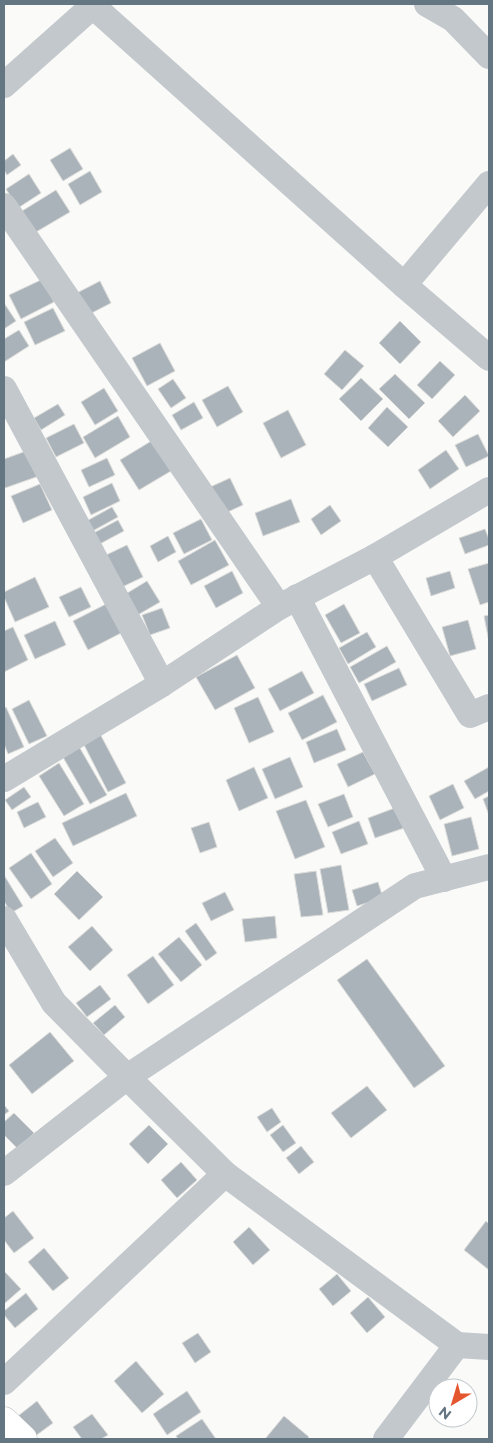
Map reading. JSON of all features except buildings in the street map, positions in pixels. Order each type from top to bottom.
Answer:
[{"type":"main road","points":[[4,1421],[22,1439]]},
{"type":"street","points":[[427,4],[453,19],[489,56]]},
{"type":"street","points":[[4,85],[94,5],[404,285],[489,358]]},
{"type":"street","points":[[404,285],[489,184]]},
{"type":"street","points":[[4,206],[288,602],[444,879]]},
{"type":"street","points":[[4,389],[162,684]]},
{"type":"street","points":[[4,779],[162,684],[288,602],[486,497]]},
{"type":"street","points":[[375,557],[470,715],[489,707]]},
{"type":"street","points":[[4,1173],[127,1077],[415,886],[489,867]]},
{"type":"street","points":[[4,919],[54,1002],[225,1174],[457,1344],[489,1346]]},
{"type":"street","points":[[4,1382],[225,1174]]},
{"type":"street","points":[[386,1439],[457,1344]]}]
